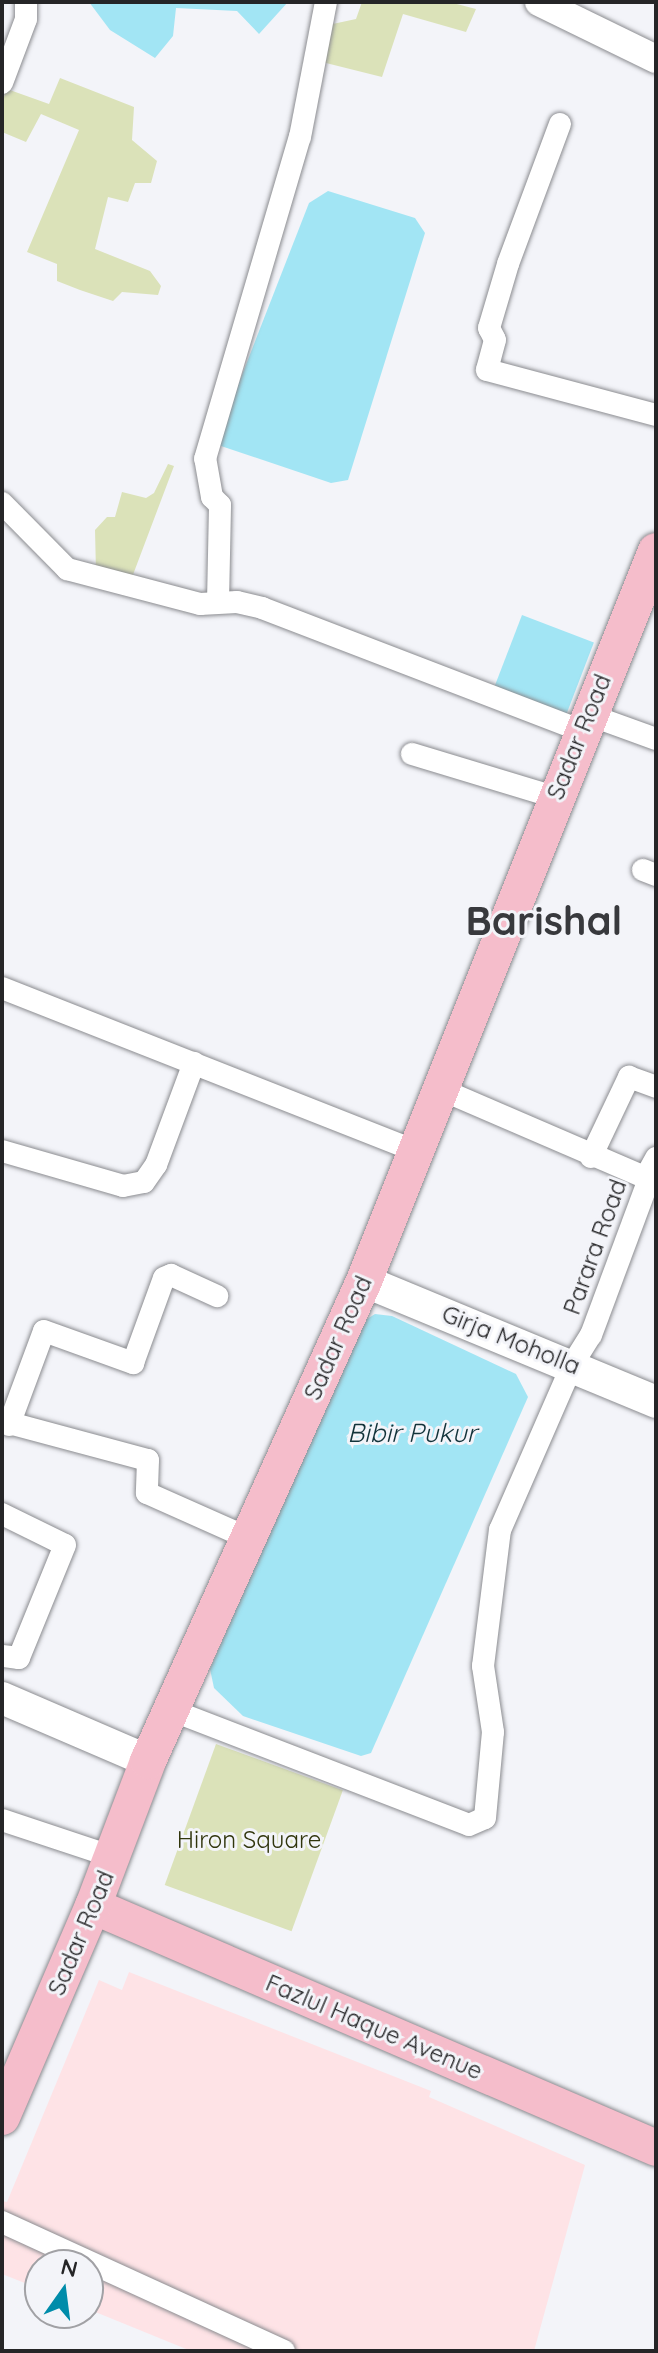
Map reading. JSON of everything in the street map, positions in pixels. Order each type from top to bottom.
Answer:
[{"type":"main road","name":"Sadar Road","points":[[3,2112],[93,1906],[148,1761],[364,1281],[584,722],[656,551]]},
{"type":"main road","name":"Girja Moholla","points":[[364,1281],[656,1402]]},
{"type":"main road","points":[[4,1704],[148,1761]]},
{"type":"main road","name":"Fazlul Haque Avenue","points":[[93,1906],[656,2148]]},
{"type":"street","points":[[2,83],[26,19],[26,2]]},
{"type":"street","points":[[218,602],[220,505],[212,497],[205,459],[300,137],[326,2]]},
{"type":"street","points":[[539,2],[656,59]]},
{"type":"street","points":[[560,124],[489,328],[495,340],[487,370],[656,415]]},
{"type":"street","points":[[2,503],[67,569],[200,604],[218,602],[262,608],[584,722],[656,739]]},
{"type":"street","points":[[412,754],[554,797]]},
{"type":"street","points":[[2,988],[414,1150]]},
{"type":"street","points":[[2,1151],[123,1186],[144,1182],[156,1165],[194,1063]]},
{"type":"street","points":[[591,1157],[629,1077],[656,1087]]},
{"type":"street","name":"Parara Road","points":[[171,1710],[478,1824],[491,1798],[493,1732],[483,1666],[500,1530],[572,1365],[591,1335],[651,1168],[591,1157],[438,1088]]},
{"type":"street","points":[[217,1296],[171,1275],[164,1278],[133,1363],[44,1331],[5,1423],[148,1460],[147,1493],[248,1538]]},
{"type":"street","points":[[2,1514],[65,1545],[19,1658],[2,1656]]},
{"type":"street","points":[[2,1820],[113,1857]]},
{"type":"street","points":[[2,2222],[284,2351]]},
{"type":"shaded area","points":[[129,1972],[431,2091],[429,2097],[585,2165],[534,2351],[191,2351],[104,2316],[104,2249],[24,2249],[24,2283],[2,2274],[2,2201],[7,2202],[99,1980],[122,1990]]},
{"type":"green space","points":[[362,2],[449,2],[476,9],[466,32],[403,14],[382,77],[318,61],[328,25],[356,19]]},
{"type":"green space","points":[[60,78],[134,107],[132,140],[157,161],[151,183],[135,183],[128,202],[108,197],[95,249],[150,271],[161,286],[158,295],[122,292],[113,301],[57,281],[57,264],[27,252],[79,130],[41,114],[26,142],[2,132],[2,102],[7,89],[49,104]]},
{"type":"green space","points":[[168,464],[174,466],[131,580],[96,572],[95,530],[107,517],[115,517],[122,492],[146,498],[154,493]]},
{"type":"green space","name":"Hiron Square","points":[[216,1744],[343,1790],[292,1931],[165,1885]]},
{"type":"water","points":[[89,2],[288,2],[259,34],[237,11],[176,8],[173,36],[155,58],[110,30]]},
{"type":"water","points":[[328,191],[415,218],[425,233],[348,480],[331,483],[215,444],[309,203]]},
{"type":"water","points":[[522,615],[594,643],[563,722],[492,694]]},
{"type":"water","name":"Bibir Pukur","points":[[375,1314],[392,1316],[516,1374],[528,1397],[371,1753],[361,1756],[243,1716],[214,1688],[210,1669],[359,1324]]},
{"type":"district","name":"Barishal","points":[[544,920]]}]
